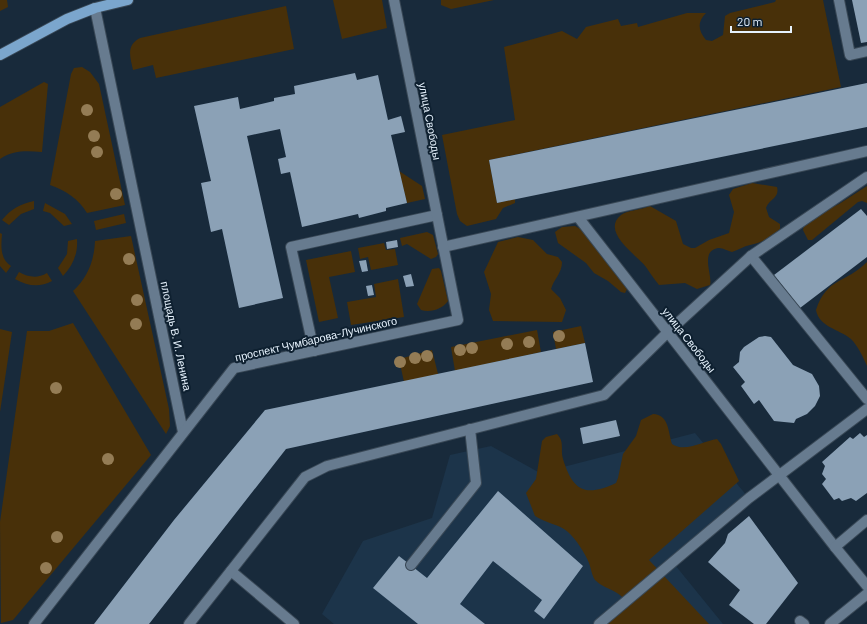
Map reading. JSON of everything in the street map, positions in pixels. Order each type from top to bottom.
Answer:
[{"type":"main road","points":[[0,55],[54,24],[95,8],[128,0]]},
{"type":"street","name":"улица Свободы","points":[[394,0],[458,320]]},
{"type":"street","points":[[839,0],[850,54],[867,51]]},
{"type":"street","name":"площадь В. И. Ленина","points":[[95,8],[183,432]]},
{"type":"street","points":[[443,246],[578,217],[867,151]]},
{"type":"street","points":[[190,624],[305,477],[327,466],[604,395],[668,332],[751,256],[867,177]]},
{"type":"street","points":[[314,351],[291,247],[437,215]]},
{"type":"street","name":"улица Свободы","points":[[578,217],[779,476],[867,586]]},
{"type":"street","points":[[751,256],[867,400]]},
{"type":"street","name":"проспект Чумбарова-Лучинского","points":[[183,432],[234,368],[458,320]]},
{"type":"street","points":[[599,624],[779,476],[867,409]]},
{"type":"street","points":[[411,565],[476,483],[470,429]]},
{"type":"street","points":[[34,624],[183,432]]},
{"type":"street","points":[[835,547],[867,520]]},
{"type":"street","points":[[231,571],[294,624]]},
{"type":"street","points":[[830,624],[867,594]]},
{"type":"shaded area","points":[[0,0],[7,0],[8,7],[0,11]]},
{"type":"shaded area","points":[[333,0],[382,0],[387,28],[342,39]]},
{"type":"shaded area","points":[[441,0],[494,0],[451,9],[441,5]]},
{"type":"shaded area","points":[[776,0],[823,0],[841,87],[489,160],[497,203],[515,199],[515,203],[503,208],[496,219],[467,226],[460,221],[457,214],[442,135],[515,120],[504,47],[562,31],[577,39],[586,27],[618,19],[621,26],[637,23],[638,27],[687,13],[706,13],[701,20],[700,29],[706,40],[712,41],[723,35],[725,16],[730,13],[775,2]]},
{"type":"shaded area","points":[[286,6],[294,49],[156,78],[153,65],[133,70],[130,52],[133,44],[140,38]]},
{"type":"shaded area","points":[[82,67],[90,72],[99,84],[125,205],[87,213],[80,203],[71,196],[50,185],[71,74],[74,68]]},
{"type":"shaded area","points":[[44,82],[48,84],[42,152],[25,151],[10,154],[0,159],[0,107]]},
{"type":"shaded area","points":[[399,171],[422,186],[425,199],[407,203]]},
{"type":"shaded area","points":[[752,183],[777,187],[778,191],[776,196],[766,208],[769,217],[780,224],[780,229],[766,240],[732,252],[721,248],[713,250],[708,258],[710,285],[697,289],[685,283],[659,285],[642,262],[623,243],[615,229],[616,222],[621,215],[650,206],[676,221],[683,244],[691,248],[695,248],[709,240],[729,233],[734,212],[729,195],[733,189]]},
{"type":"shaded area","points":[[867,186],[867,203],[862,201],[858,202],[812,240],[808,240],[803,230],[804,225],[818,214],[839,204]]},
{"type":"shaded area","points":[[34,201],[34,209],[21,214],[9,225],[2,220],[16,208]]},
{"type":"shaded area","points":[[45,203],[65,214],[72,224],[64,226],[50,213],[43,211]]},
{"type":"shaded area","points":[[124,214],[126,223],[96,230],[94,221]]},
{"type":"shaded area","points":[[575,226],[582,230],[627,289],[625,293],[621,292],[608,281],[594,273],[586,263],[558,243],[555,232],[562,227]]},
{"type":"shaded area","points":[[427,232],[433,235],[438,254],[436,257],[431,259],[407,244],[402,246],[400,238]]},
{"type":"shaded area","points":[[0,233],[2,234],[3,256],[7,263],[11,266],[6,273],[0,266]]},
{"type":"shaded area","points":[[131,236],[169,409],[170,426],[166,434],[73,291],[83,280],[92,262],[95,241]]},
{"type":"shaded area","points":[[518,237],[533,240],[547,254],[558,257],[562,262],[561,269],[551,289],[560,298],[566,310],[562,322],[493,321],[489,310],[491,294],[484,272],[498,242]]},
{"type":"shaded area","points":[[77,239],[77,250],[74,259],[70,268],[63,276],[58,268],[67,254],[68,241]]},
{"type":"shaded area","points":[[384,243],[386,250],[395,249],[398,265],[371,270],[368,257],[360,259],[358,248]]},
{"type":"shaded area","points":[[351,251],[355,272],[329,277],[338,318],[319,322],[306,260]]},
{"type":"shaded area","points":[[867,262],[867,366],[854,342],[825,324],[818,316],[816,310],[820,299],[831,286],[859,269]]},
{"type":"shaded area","points":[[439,268],[448,301],[436,310],[421,310],[417,304],[432,269]]},
{"type":"shaded area","points":[[19,272],[33,277],[47,273],[52,281],[43,285],[29,285],[15,279]]},
{"type":"shaded area","points":[[398,279],[404,317],[351,325],[347,302],[376,297],[374,284]]},
{"type":"shaded area","points":[[73,323],[151,455],[13,620],[1,623],[0,522],[27,331],[49,331]]},
{"type":"shaded area","points":[[581,326],[585,343],[556,349],[553,332]]},
{"type":"shaded area","points":[[0,329],[12,332],[0,412]]},
{"type":"shaded area","points":[[537,330],[541,352],[455,371],[451,347]]},
{"type":"shaded area","points":[[432,350],[438,374],[404,382],[399,359]]},
{"type":"shaded area","points":[[653,414],[662,417],[665,421],[672,444],[677,446],[694,446],[717,439],[721,444],[739,481],[649,560],[709,624],[595,624],[614,617],[620,613],[626,604],[624,599],[595,580],[585,555],[577,542],[568,532],[535,516],[526,493],[536,479],[542,441],[546,437],[557,434],[561,440],[562,455],[567,470],[571,479],[576,485],[582,489],[596,490],[616,483],[623,454],[636,436],[641,420]]},
{"type":"shaded area","points":[[695,433],[752,502],[675,565],[723,624],[334,624],[322,614],[363,541],[432,518],[450,455],[491,446],[540,473]]},
{"type":"building","points":[[852,0],[867,0],[867,42],[861,43]]},
{"type":"building","points":[[355,73],[357,80],[378,75],[388,120],[401,116],[405,132],[391,135],[407,203],[386,208],[386,211],[359,218],[358,214],[302,227],[290,172],[281,174],[278,159],[286,157],[280,129],[247,136],[283,298],[239,308],[222,229],[211,232],[201,183],[211,181],[194,106],[238,97],[240,109],[274,101],[274,98],[295,94],[294,86]]},
{"type":"building","points":[[867,83],[867,127],[497,203],[489,160]]},
{"type":"building","points":[[861,209],[867,216],[867,257],[800,308],[774,275]]},
{"type":"building","points":[[397,240],[398,247],[387,249],[386,242]]},
{"type":"building","points":[[366,260],[368,271],[362,272],[359,261]]},
{"type":"building","points":[[411,274],[414,286],[406,287],[403,276]]},
{"type":"building","points":[[372,285],[374,295],[368,296],[366,286]]},
{"type":"building","points":[[759,337],[771,337],[793,365],[812,374],[819,386],[820,396],[815,406],[807,414],[796,419],[794,423],[774,421],[759,400],[754,404],[741,386],[745,382],[733,367],[739,362],[740,352],[744,347]]},
{"type":"building","points":[[585,343],[593,382],[286,449],[149,624],[94,624],[174,520],[265,410]]},
{"type":"building","points":[[616,420],[620,436],[583,444],[580,428]]},
{"type":"building","points":[[860,433],[864,437],[867,435],[867,493],[856,501],[851,498],[842,501],[839,498],[834,500],[822,484],[826,479],[822,474],[825,466],[822,462],[850,437],[853,439]]},
{"type":"building","points":[[498,491],[583,566],[544,619],[534,611],[542,600],[493,561],[460,604],[485,624],[418,624],[373,588],[399,556],[427,578]]},
{"type":"building","points":[[749,516],[798,583],[766,624],[754,624],[729,605],[740,590],[708,562],[725,543],[728,534]]}]
